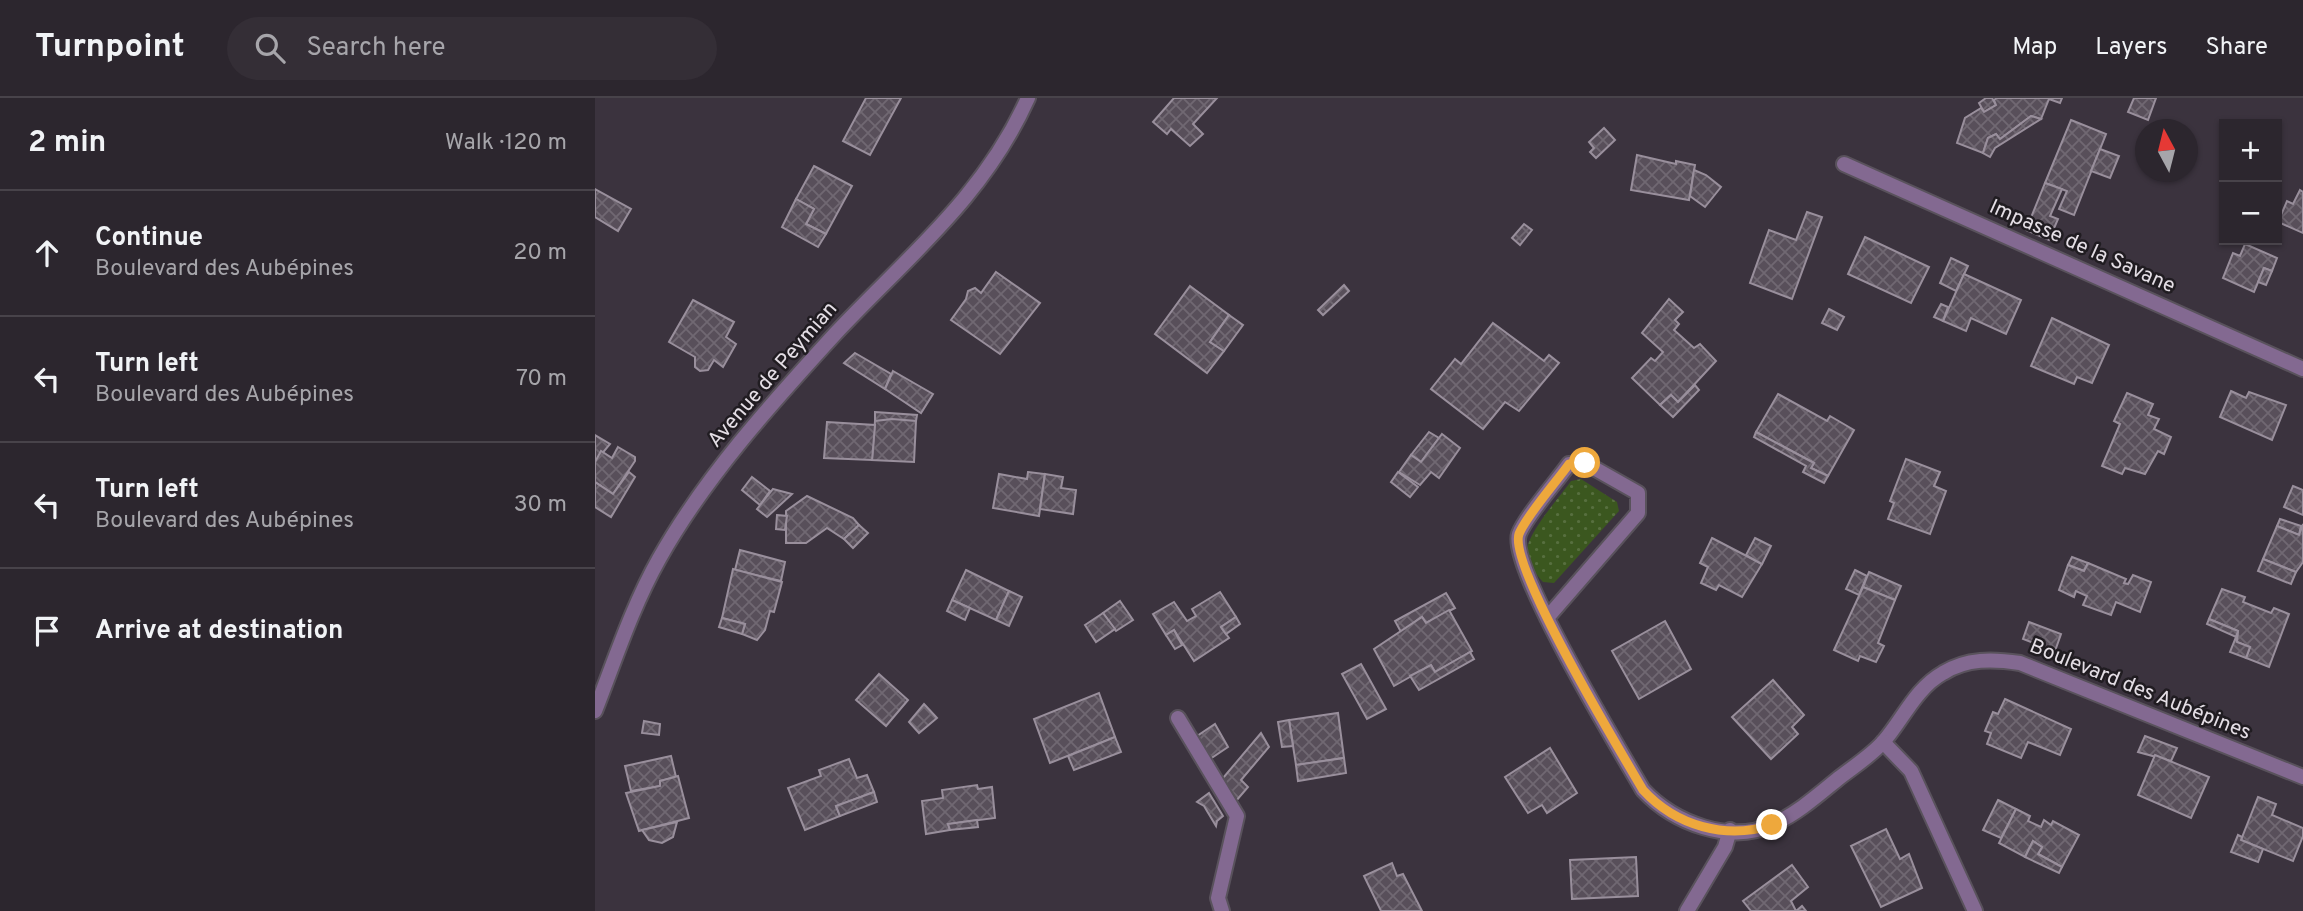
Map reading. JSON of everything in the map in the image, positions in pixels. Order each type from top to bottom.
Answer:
[{"type":"street","name":"Avenue de Peymian","points":[[595,711],[627,628],[658,560],[712,477],[834,335],[956,212],[992,162],[1028,98]]},
{"type":"street","name":"Impasse de la Savane","points":[[1844,164],[2303,369]]},
{"type":"street","name":"Boulevard des Aubépines","points":[[1547,618],[1638,513],[1638,493],[1585,463],[1569,464],[1519,534],[1518,551],[1547,618],[1643,790],[1658,806],[1680,820],[1702,827],[1755,831],[1800,810],[1883,742],[1911,702],[1941,673],[1965,663],[1991,658],[2020,663],[2303,777]]},
{"type":"street","points":[[1178,718],[1237,816],[1218,898],[1222,911]]},
{"type":"street","points":[[1883,742],[1911,771],[1975,911]]},
{"type":"street","points":[[1687,911],[1725,847],[1730,830]]},
{"type":"green space","points":[[1581,479],[1617,502],[1619,511],[1554,583],[1543,582],[1529,561],[1527,553],[1531,536],[1571,481]]},
{"type":"building","points":[[866,98],[901,98],[870,155],[843,141]]},
{"type":"building","points":[[1174,98],[1217,98],[1193,124],[1203,134],[1190,146],[1171,129],[1167,134],[1153,122]]},
{"type":"building","points":[[1986,98],[1992,98],[1996,105],[1984,112],[1979,103]]},
{"type":"building","points":[[2062,98],[2060,103],[2049,99],[2041,119],[2031,116],[2000,139],[1996,134],[1988,138],[1983,153],[1957,143],[1965,118],[1981,108],[1984,112],[1996,105],[1994,100]]},
{"type":"building","points":[[2134,98],[2156,98],[2148,119],[2128,112]]},
{"type":"building","points":[[2031,116],[2041,119],[1995,148],[1990,157],[1983,153],[1988,138],[1996,134],[2000,139]]},
{"type":"building","points":[[2071,120],[2106,134],[2074,215],[2059,209],[2067,191],[2045,183]]},
{"type":"building","points":[[1604,128],[1615,140],[1596,158],[1590,152],[1594,148],[1589,142]]},
{"type":"building","points":[[2100,149],[2119,156],[2110,178],[2091,171]]},
{"type":"building","points":[[1637,155],[1676,164],[1676,161],[1695,165],[1689,200],[1631,190]]},
{"type":"building","points":[[814,166],[852,186],[826,234],[806,224],[814,209],[796,199]]},
{"type":"building","points":[[1694,170],[1706,175],[1721,187],[1705,207],[1690,196]]},
{"type":"building","points":[[2045,183],[2062,189],[2050,216],[2058,219],[2049,240],[2026,230]]},
{"type":"building","points":[[595,189],[631,209],[618,231],[595,217]]},
{"type":"building","points":[[2300,190],[2303,192],[2303,233],[2282,224],[2282,213],[2287,201],[2293,204]]},
{"type":"building","points":[[796,199],[814,209],[806,224],[826,234],[818,247],[782,227]]},
{"type":"building","points":[[1807,212],[1822,217],[1792,299],[1750,283],[1769,230],[1796,240]]},
{"type":"building","points":[[1524,224],[1532,230],[1520,245],[1512,238]]},
{"type":"building","points":[[1865,237],[1929,267],[1911,303],[1848,274]]},
{"type":"building","points":[[2245,245],[2247,245],[2277,258],[2272,271],[2264,268],[2254,292],[2223,278],[2233,253],[2240,256]]},
{"type":"building","points":[[1951,258],[1968,266],[1956,291],[1940,283]]},
{"type":"building","points":[[2264,268],[2272,271],[2266,285],[2258,282]]},
{"type":"building","points":[[996,272],[1040,303],[1000,354],[951,320],[966,299],[968,291],[975,288],[981,293]]},
{"type":"building","points":[[1964,274],[2021,300],[2006,334],[1971,318],[1966,331],[1943,321]]},
{"type":"building","points":[[1344,285],[1349,291],[1323,315],[1318,310]]},
{"type":"building","points":[[1190,286],[1229,315],[1210,342],[1224,351],[1207,373],[1155,334]]},
{"type":"building","points":[[1669,299],[1683,312],[1675,320],[1679,324],[1674,330],[1694,348],[1700,344],[1716,361],[1678,402],[1671,395],[1660,405],[1632,378],[1651,358],[1655,361],[1663,352],[1642,333]]},
{"type":"building","points":[[693,300],[734,322],[726,337],[736,344],[723,367],[714,360],[708,370],[700,371],[695,367],[695,357],[669,342]]},
{"type":"building","points":[[1941,304],[1948,307],[1943,321],[1934,317]]},
{"type":"building","points":[[1829,309],[1844,317],[1837,330],[1822,323]]},
{"type":"building","points":[[1229,315],[1243,325],[1224,351],[1210,342]]},
{"type":"building","points":[[2052,318],[2109,345],[2092,383],[2077,377],[2074,384],[2031,366]]},
{"type":"building","points":[[1493,323],[1544,361],[1549,355],[1559,363],[1519,411],[1505,402],[1483,429],[1431,389],[1455,359],[1461,364]]},
{"type":"building","points":[[855,353],[891,374],[885,389],[844,363]]},
{"type":"building","points":[[893,371],[933,394],[921,413],[885,389]]},
{"type":"building","points":[[1695,385],[1699,390],[1673,417],[1660,405],[1671,395],[1678,402]]},
{"type":"building","points":[[2231,391],[2246,398],[2249,392],[2286,405],[2272,440],[2220,417]]},
{"type":"building","points":[[2127,393],[2153,404],[2148,415],[2159,419],[2154,429],[2171,437],[2164,454],[2158,451],[2145,474],[2125,468],[2122,474],[2102,466],[2120,424],[2114,421]]},
{"type":"building","points":[[1778,394],[1827,421],[1830,416],[1854,430],[1828,476],[1811,468],[1814,463],[1756,432]]},
{"type":"building","points":[[875,412],[917,415],[916,421],[875,421]]},
{"type":"building","points":[[875,421],[916,421],[914,462],[872,460]]},
{"type":"building","points":[[827,422],[875,425],[872,460],[824,458]]},
{"type":"building","points":[[1429,432],[1439,438],[1421,462],[1411,455]]},
{"type":"building","points":[[1756,432],[1814,463],[1811,468],[1828,476],[1824,483],[1803,472],[1806,466],[1754,437]]},
{"type":"building","points":[[1442,434],[1460,448],[1439,478],[1431,472],[1420,485],[1399,472],[1411,455],[1421,462]]},
{"type":"building","points":[[595,435],[610,444],[595,462]]},
{"type":"building","points":[[618,447],[635,457],[635,461],[613,494],[595,482],[595,462],[601,451],[612,458]]},
{"type":"building","points":[[1906,459],[1940,472],[1934,486],[1946,491],[1930,534],[1888,519],[1894,503],[1890,501]]},
{"type":"building","points":[[629,472],[635,477],[611,517],[595,507],[595,482],[613,494]]},
{"type":"building","points":[[1028,472],[1045,474],[1039,516],[993,508],[999,474],[1027,479]]},
{"type":"building","points":[[1398,472],[1418,487],[1410,497],[1391,482]]},
{"type":"building","points":[[1045,474],[1063,477],[1061,488],[1076,490],[1073,514],[1040,509]]},
{"type":"building","points":[[752,477],[770,491],[760,505],[742,490]]},
{"type":"building","points":[[2293,486],[2303,490],[2303,515],[2284,507]]},
{"type":"building","points":[[773,489],[792,494],[767,517],[757,509]]},
{"type":"building","points":[[807,496],[853,518],[859,525],[844,539],[827,528],[806,543],[786,543],[786,511]]},
{"type":"building","points":[[777,515],[787,516],[785,530],[776,529]]},
{"type":"building","points":[[2280,519],[2301,526],[2299,535],[2277,526]]},
{"type":"building","points":[[2303,524],[2303,562],[2296,572],[2263,559],[2277,526],[2299,535]]},
{"type":"building","points":[[859,525],[868,533],[853,548],[844,539]]},
{"type":"building","points":[[1712,538],[1762,564],[1742,597],[1719,585],[1716,590],[1701,583],[1708,567],[1700,563]]},
{"type":"building","points":[[1755,538],[1771,546],[1762,564],[1746,555]]},
{"type":"building","points":[[740,550],[785,562],[781,581],[735,570]]},
{"type":"building","points":[[2072,557],[2088,563],[2084,571],[2068,565]]},
{"type":"building","points":[[2263,559],[2296,572],[2291,584],[2258,571]]},
{"type":"building","points":[[2088,563],[2126,579],[2124,583],[2128,584],[2133,575],[2151,582],[2140,612],[2116,602],[2111,615],[2083,605],[2087,596],[2076,591],[2074,597],[2059,590],[2068,565],[2084,571]]},
{"type":"building","points":[[733,569],[782,582],[774,612],[770,611],[765,630],[757,640],[742,634],[745,624],[722,618]]},
{"type":"building","points":[[966,570],[1009,591],[996,620],[952,600]]},
{"type":"building","points":[[1855,570],[1867,576],[1859,595],[1846,589]]},
{"type":"building","points":[[1869,572],[1901,586],[1895,600],[1863,587]]},
{"type":"building","points":[[1863,587],[1895,600],[1878,643],[1884,646],[1876,662],[1860,656],[1858,661],[1834,650]]},
{"type":"building","points":[[2222,589],[2245,597],[2243,602],[2271,613],[2274,608],[2289,614],[2269,667],[2246,658],[2250,647],[2237,642],[2238,631],[2209,619]]},
{"type":"building","points":[[1009,591],[1022,597],[1009,626],[996,620]]},
{"type":"building","points":[[1220,592],[1236,617],[1221,627],[1229,638],[1194,661],[1174,630],[1166,635],[1153,614],[1174,602],[1187,621],[1196,616],[1192,609]]},
{"type":"building","points":[[1446,593],[1455,608],[1426,623],[1422,617],[1401,632],[1395,621]]},
{"type":"building","points":[[952,600],[970,608],[965,620],[947,611]]},
{"type":"building","points":[[1120,601],[1133,620],[1116,631],[1103,613]]},
{"type":"building","points":[[1449,610],[1472,651],[1435,672],[1431,665],[1394,686],[1374,649],[1422,617],[1426,623]]},
{"type":"building","points":[[1103,613],[1115,629],[1096,642],[1085,625]]},
{"type":"building","points":[[1236,617],[1240,624],[1226,634],[1221,627]]},
{"type":"building","points":[[722,618],[745,624],[742,634],[719,627]]},
{"type":"building","points":[[2209,619],[2238,631],[2236,637],[2207,624]]},
{"type":"building","points":[[1665,621],[1691,669],[1639,699],[1612,651]]},
{"type":"building","points":[[2029,622],[2061,634],[2055,651],[2023,639]]},
{"type":"building","points":[[1174,630],[1182,645],[1175,649],[1166,635]]},
{"type":"building","points":[[2236,637],[2237,642],[2250,647],[2246,658],[2230,652]]},
{"type":"building","points":[[1470,652],[1474,659],[1419,690],[1410,676],[1431,665],[1435,672]]},
{"type":"building","points":[[1361,664],[1386,709],[1367,719],[1342,674]]},
{"type":"building","points":[[879,674],[908,700],[886,726],[856,700]]},
{"type":"building","points":[[1773,680],[1804,715],[1792,727],[1798,734],[1771,759],[1732,717]]},
{"type":"building","points":[[1099,693],[1115,737],[1050,763],[1034,719]]},
{"type":"building","points":[[2005,699],[2071,729],[2060,755],[2028,742],[2021,758],[1987,744],[1991,733],[1985,731],[1993,712],[1998,714]]},
{"type":"building","points":[[924,704],[937,718],[919,733],[909,722]]},
{"type":"building","points":[[1338,713],[1344,758],[1296,765],[1289,720]]},
{"type":"building","points":[[1289,720],[1293,746],[1282,747],[1278,722]]},
{"type":"building","points":[[644,721],[660,724],[659,735],[642,733]]},
{"type":"building","points":[[1215,724],[1228,747],[1210,759],[1197,736]]},
{"type":"building","points":[[1261,733],[1269,747],[1241,780],[1248,787],[1236,801],[1218,784]]},
{"type":"building","points":[[2145,736],[2177,748],[2171,761],[2138,752]]},
{"type":"building","points":[[1115,737],[1121,752],[1074,770],[1068,756]]},
{"type":"building","points":[[1550,748],[1577,793],[1547,813],[1542,805],[1528,813],[1505,777]]},
{"type":"building","points":[[2155,755],[2209,777],[2191,818],[2138,795]]},
{"type":"building","points":[[671,756],[676,777],[660,781],[660,786],[631,791],[625,766]]},
{"type":"building","points":[[1344,758],[1346,773],[1298,781],[1296,765]]},
{"type":"building","points":[[849,759],[857,778],[867,775],[874,792],[836,806],[840,816],[805,830],[788,788],[821,776],[819,770]]},
{"type":"building","points":[[678,776],[689,818],[639,831],[626,793],[660,786],[660,781]]},
{"type":"building","points":[[977,785],[978,789],[992,787],[995,818],[948,824],[950,830],[926,834],[922,801],[943,798],[942,790]]},
{"type":"building","points":[[874,792],[877,802],[840,816],[836,806]]},
{"type":"building","points":[[1209,793],[1223,816],[1216,826],[1204,806],[1197,802]]},
{"type":"building","points":[[2258,797],[2276,804],[2272,815],[2303,828],[2303,836],[2293,861],[2241,840]]},
{"type":"building","points":[[1998,800],[2016,809],[2001,838],[1983,830]]},
{"type":"building","points":[[2016,809],[2030,816],[2028,821],[2041,827],[2044,820],[2051,825],[2053,821],[2079,835],[2062,867],[2038,854],[2042,847],[2033,841],[2025,857],[1999,843]]},
{"type":"building","points":[[977,820],[978,827],[950,830],[948,824]]},
{"type":"building","points":[[677,822],[673,837],[662,843],[649,840],[642,830]]},
{"type":"building","points":[[1886,829],[1900,859],[1909,854],[1922,888],[1881,907],[1851,846]]},
{"type":"building","points":[[2238,835],[2242,837],[2241,840],[2263,849],[2258,862],[2231,852]]},
{"type":"building","points":[[2033,841],[2042,847],[2038,854],[2062,867],[2059,873],[2025,857]]},
{"type":"building","points":[[1636,857],[1638,896],[1572,899],[1570,860]]},
{"type":"building","points":[[1392,863],[1397,876],[1403,874],[1422,911],[1381,911],[1364,876]]},
{"type":"building","points":[[1792,865],[1808,887],[1791,901],[1796,911],[1751,911],[1743,901]]},
{"type":"route","points":[[1585,463],[1569,464],[1519,534],[1518,551],[1547,618],[1643,790],[1658,806],[1680,820],[1702,827],[1755,831],[1772,825]]}]
